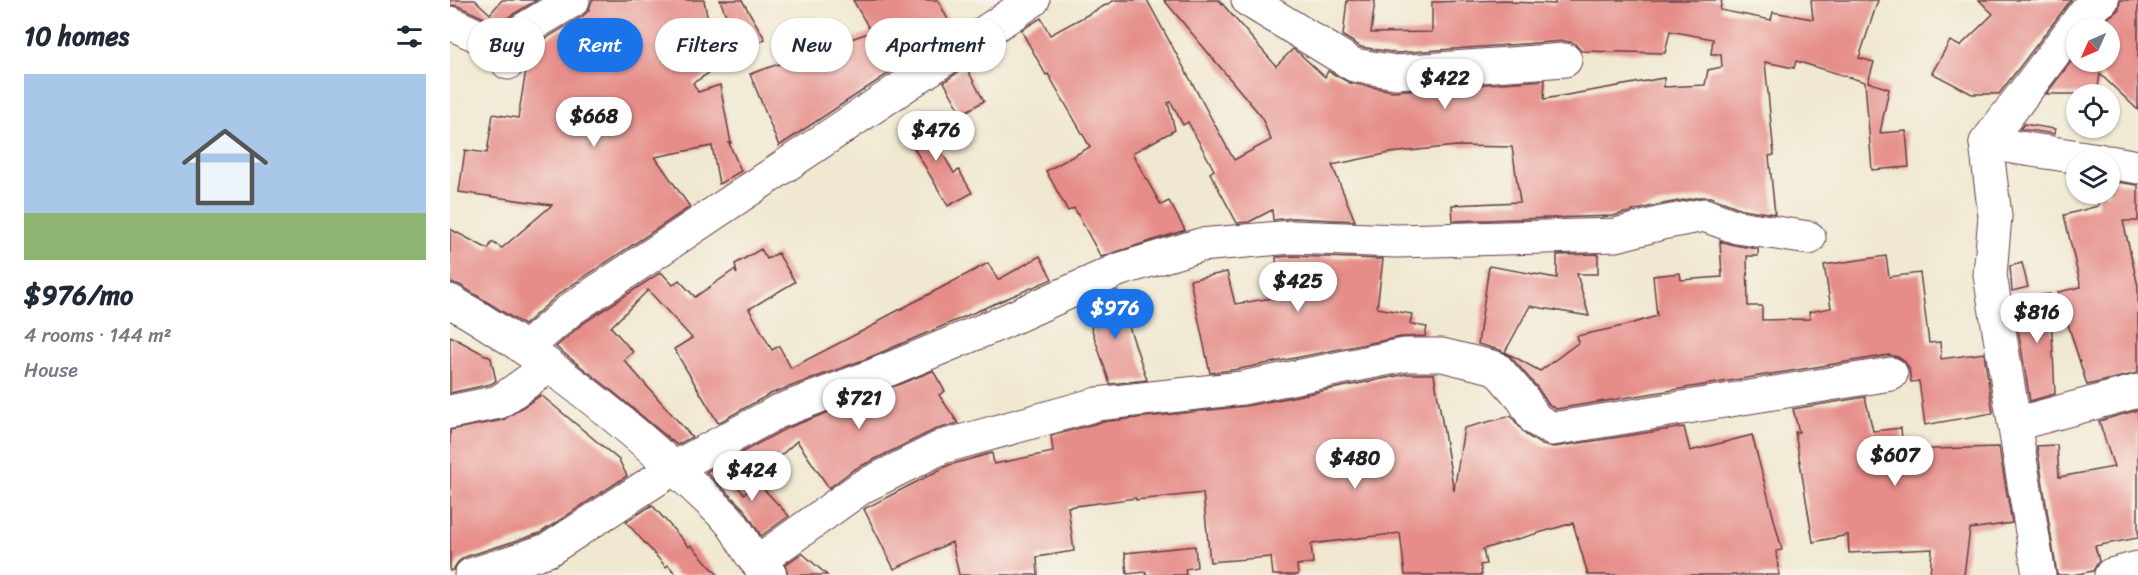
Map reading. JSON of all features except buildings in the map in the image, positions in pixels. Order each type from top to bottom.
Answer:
[{"type":"street","points":[[450,23],[503,54],[573,0]]},
{"type":"street","points":[[450,412],[499,402],[537,358],[571,309],[1033,0]]},
{"type":"street","points":[[1248,0],[1354,65],[1396,72],[1565,60]]},
{"type":"street","points":[[2039,575],[1990,275],[1995,216],[1986,143],[2086,11],[2102,0]]},
{"type":"street","points":[[1986,143],[2066,155]]},
{"type":"street","points":[[2120,164],[2138,167]]},
{"type":"street","points":[[471,575],[548,550],[674,468],[777,412],[873,376],[992,327],[1118,270],[1200,245],[1292,237],[1397,241],[1616,234],[1704,215],[1737,226],[1809,237]]},
{"type":"street","points":[[450,301],[490,324],[577,387],[674,468],[729,520],[764,568],[862,487],[942,447],[1097,404],[1242,388],[1405,355],[1442,355],[1496,368],[1523,399],[1535,419],[1552,429],[1891,374]]},
{"type":"street","points":[[2015,424],[2138,391]]},
{"type":"street","points":[[2111,575],[2138,568]]}]
